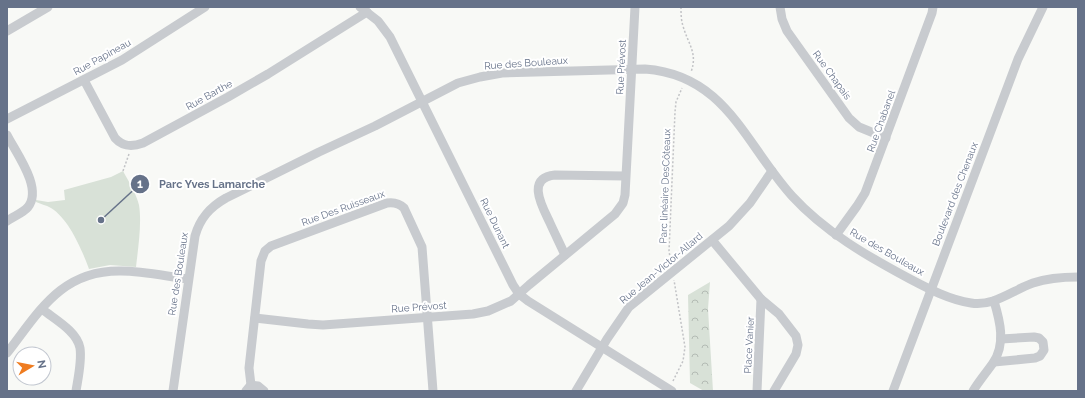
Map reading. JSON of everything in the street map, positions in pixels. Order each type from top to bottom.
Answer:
[{"type":"street","points":[[7,31],[48,7]]},
{"type":"street","name":"Rue Papineau","points":[[7,119],[122,60],[205,7]]},
{"type":"street","name":"Rue Prévost","points":[[255,318],[316,325],[473,314],[488,311],[507,304],[619,210],[624,199],[635,7]]},
{"type":"street","name":"Rue Chapais","points":[[780,7],[782,19],[787,31],[849,118],[859,127],[886,138]]},
{"type":"street","name":"Rue Chabanel","points":[[836,235],[861,200],[886,138],[933,7]]},
{"type":"street","name":"Boulevard des Chenaux","points":[[893,391],[1018,59],[1043,7]]},
{"type":"street","name":"Rue Dunant","points":[[363,9],[378,21],[386,31],[519,294],[670,390]]},
{"type":"street","name":"Rue Barthe","points":[[131,146],[143,143],[268,74],[363,9]]},
{"type":"street","name":"Rue des Bouleaux","points":[[173,391],[196,230],[204,216],[214,205],[319,152],[375,126],[458,83],[489,75],[512,72],[649,69],[687,80],[707,91],[726,108],[737,121],[772,171],[801,205],[836,235],[857,250],[880,263],[954,299],[983,304],[994,301],[1040,281],[1078,277]]},
{"type":"street","points":[[84,80],[112,135],[120,143],[131,146]]},
{"type":"street","points":[[7,135],[30,178],[33,191],[32,199],[28,206],[7,221]]},
{"type":"street","name":"Rue Jean-Victor-Allard","points":[[576,391],[602,347],[630,307],[712,240],[744,211],[772,171]]},
{"type":"street","points":[[566,255],[539,198],[539,187],[541,182],[545,178],[555,175],[625,176]]},
{"type":"street","name":"Rue Des Ruisseaux","points":[[264,391],[258,386],[248,388],[249,368],[263,254],[267,249],[391,202],[399,204],[404,208],[422,244],[433,391]]},
{"type":"street","points":[[712,240],[761,300],[780,314],[794,332],[798,350],[795,358],[774,391]]},
{"type":"street","points":[[7,353],[53,296],[68,284],[86,276],[103,272],[132,272],[188,279]]},
{"type":"street","name":"Place Vanier","points":[[757,391],[761,300]]},
{"type":"street","points":[[973,391],[994,362],[1001,339],[1000,318],[994,301]]},
{"type":"street","points":[[42,309],[71,333],[79,344],[80,354],[76,391]]},
{"type":"street","points":[[994,362],[1036,358],[1040,356],[1044,350],[1043,342],[1036,337],[1001,339]]},
{"type":"path","name":"Parc linéaire DesCôteaux","points":[[670,390],[681,365],[684,352],[684,338],[669,251],[675,106],[693,66],[694,55],[683,27],[681,7]]},
{"type":"path","points":[[123,171],[131,146]]},
{"type":"green space","points":[[123,171],[138,201],[140,212],[139,244],[136,267],[110,265],[89,269],[79,244],[64,220],[51,208],[36,202],[36,200],[48,202],[65,200],[64,190],[111,177]]},
{"type":"green space","points":[[710,282],[708,309],[713,391],[704,391],[690,383],[688,295]]},
{"type":"place","name":"Parc Yves Lamarche","points":[[101,220]]}]
